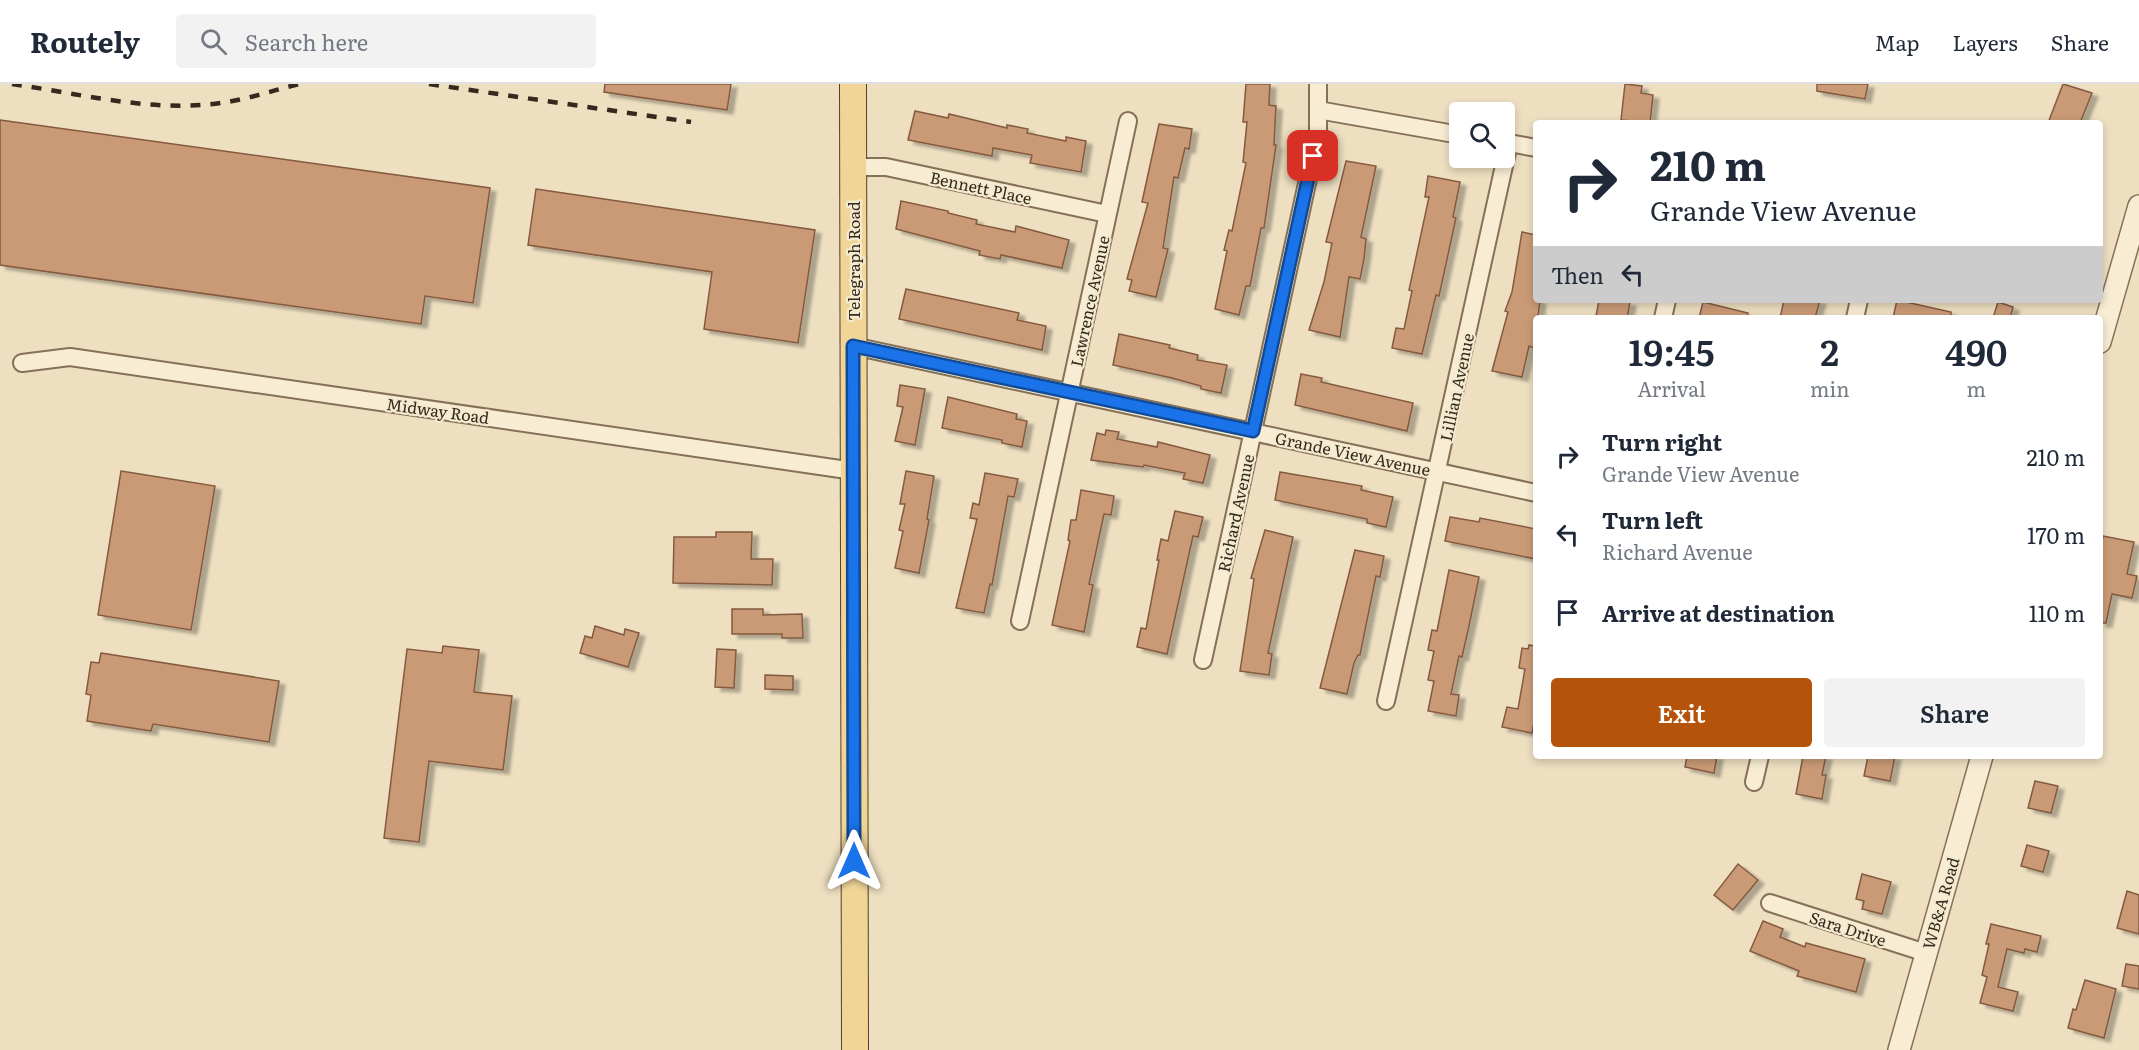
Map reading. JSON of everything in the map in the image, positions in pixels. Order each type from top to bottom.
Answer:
[{"type":"main road","name":"Telegraph Road","points":[[853,84],[855,1050]]},
{"type":"street","name":"Richard Avenue","points":[[1203,660],[1318,133],[1318,84]]},
{"type":"street","points":[[1318,110],[1449,133]]},
{"type":"street","name":"Lawrence Avenue","points":[[1020,621],[1128,121]]},
{"type":"street","points":[[1515,144],[1533,147]]},
{"type":"street","name":"Bennett Place","points":[[854,167],[886,166],[1107,213]]},
{"type":"street","name":"Lillian Avenue","points":[[1386,701],[1502,168]]},
{"type":"street","points":[[2103,332],[2139,206]]},
{"type":"street","name":"Grande View Avenue","points":[[853,346],[1533,493]]},
{"type":"street","name":"Midway Road","points":[[22,363],[70,357],[854,471]]},
{"type":"street","points":[[1754,782],[1759,759]]},
{"type":"street","name":"WB&A Road","points":[[1899,1050],[1981,759]]},
{"type":"street","name":"Sara Drive","points":[[1770,903],[1926,953]]},
{"type":"building","points":[[605,84],[731,84],[727,110],[604,92]]},
{"type":"building","points":[[1246,84],[1270,84],[1269,105],[1276,106],[1274,145],[1276,145],[1264,228],[1261,228],[1250,286],[1246,286],[1239,315],[1215,309],[1227,251],[1224,250],[1229,230],[1232,231],[1246,163],[1243,162],[1247,122],[1243,122]]},
{"type":"building","points":[[1625,84],[1642,86],[1641,93],[1653,95],[1650,120],[1621,120]]},
{"type":"building","points":[[1817,84],[1868,84],[1865,99],[1817,91]]},
{"type":"building","points":[[2063,84],[2092,93],[2081,120],[2049,120]]},
{"type":"building","points":[[915,111],[948,118],[949,114],[1007,128],[1007,125],[1028,129],[1027,133],[1066,141],[1066,137],[1086,141],[1081,172],[1030,163],[1032,155],[993,148],[992,156],[908,140]]},
{"type":"building","points":[[0,120],[490,188],[473,303],[425,296],[421,324],[0,265]]},
{"type":"building","points":[[1159,124],[1192,129],[1189,149],[1185,148],[1178,178],[1174,177],[1163,248],[1168,249],[1156,297],[1129,291],[1132,280],[1127,279],[1148,203],[1142,202]]},
{"type":"building","points":[[1346,161],[1376,166],[1361,237],[1366,239],[1360,279],[1349,277],[1340,337],[1309,330],[1324,282],[1332,243],[1326,242]]},
{"type":"building","points":[[1428,176],[1460,182],[1453,217],[1456,218],[1439,296],[1436,295],[1422,354],[1392,348],[1396,328],[1404,329],[1412,291],[1409,290],[1429,197],[1425,197]]},
{"type":"building","points":[[536,189],[815,230],[798,343],[704,329],[712,272],[528,245]]},
{"type":"building","points":[[901,201],[948,211],[948,213],[977,220],[976,224],[1015,232],[1016,226],[1069,240],[1062,268],[1001,255],[1000,259],[979,255],[980,251],[896,229]]},
{"type":"building","points":[[1522,232],[1533,234],[1533,303],[1540,303],[1538,315],[1533,315],[1533,348],[1529,346],[1522,377],[1492,371],[1508,312],[1505,311],[1512,292]]},
{"type":"building","points":[[906,289],[1019,313],[1017,320],[1046,326],[1042,350],[899,319]]},
{"type":"building","points":[[1598,303],[1630,303],[1628,315],[1596,315]]},
{"type":"building","points":[[1703,303],[1748,313],[1748,315],[1700,315]]},
{"type":"building","points":[[1783,303],[1819,303],[1816,315],[1781,315]]},
{"type":"building","points":[[1896,303],[1910,303],[1951,312],[1951,315],[1894,315]]},
{"type":"building","points":[[1998,303],[2013,307],[2011,315],[1994,315]]},
{"type":"building","points":[[1119,334],[1170,345],[1169,348],[1198,355],[1197,360],[1227,365],[1221,393],[1201,389],[1201,386],[1172,378],[1113,365]]},
{"type":"building","points":[[1301,374],[1322,378],[1321,382],[1413,403],[1407,431],[1295,405]]},
{"type":"building","points":[[900,385],[925,389],[915,445],[895,441],[903,407],[897,406]]},
{"type":"building","points":[[948,397],[1017,414],[1016,419],[1027,421],[1022,447],[1002,443],[1002,440],[942,428]]},
{"type":"building","points":[[1106,430],[1119,432],[1117,439],[1157,447],[1158,442],[1210,455],[1203,483],[1183,479],[1185,473],[1144,465],[1143,467],[1091,460],[1097,433],[1105,435]]},
{"type":"building","points":[[121,471],[215,486],[191,630],[98,615]]},
{"type":"building","points":[[906,471],[934,476],[919,573],[895,568],[903,531],[899,530],[905,504],[900,504]]},
{"type":"building","points":[[1280,472],[1362,486],[1361,490],[1393,497],[1386,527],[1367,523],[1367,519],[1275,500]]},
{"type":"building","points":[[985,473],[1018,479],[1014,497],[1008,496],[992,585],[990,584],[984,613],[956,608],[977,519],[970,518],[973,503],[979,505]]},
{"type":"building","points":[[1081,490],[1114,496],[1111,515],[1104,514],[1089,584],[1093,585],[1084,632],[1052,625],[1070,541],[1068,540],[1071,520],[1076,520]]},
{"type":"building","points":[[1175,511],[1203,517],[1198,537],[1193,536],[1167,654],[1137,647],[1141,628],[1146,629],[1161,539],[1168,541]]},
{"type":"building","points":[[1450,517],[1479,522],[1480,518],[1533,528],[1533,558],[1445,541]]},
{"type":"building","points":[[1265,530],[1293,537],[1268,653],[1272,654],[1269,675],[1240,671],[1254,579],[1251,578]]},
{"type":"building","points":[[716,532],[752,532],[751,559],[773,559],[772,585],[673,583],[674,537],[716,537]]},
{"type":"building","points":[[2103,536],[2134,542],[2127,574],[2137,576],[2132,598],[2112,594],[2106,623],[2103,623]]},
{"type":"building","points":[[1355,550],[1384,556],[1380,577],[1376,576],[1360,655],[1354,663],[1347,694],[1320,688]]},
{"type":"building","points":[[1449,570],[1479,577],[1462,657],[1459,656],[1451,694],[1459,695],[1456,716],[1428,711],[1434,681],[1428,680],[1434,651],[1428,650],[1432,630],[1437,631]]},
{"type":"building","points":[[732,609],[763,609],[763,615],[802,614],[803,638],[782,638],[782,634],[732,634]]},
{"type":"building","points":[[595,626],[624,635],[625,629],[639,633],[628,667],[580,653],[585,636],[592,638]]},
{"type":"building","points":[[1529,645],[1533,646],[1532,733],[1502,727],[1507,707],[1518,709],[1525,669],[1519,668],[1522,648],[1528,649]]},
{"type":"building","points":[[443,646],[479,650],[474,692],[512,696],[503,770],[429,761],[419,842],[384,838],[407,649],[442,653]]},
{"type":"building","points":[[717,649],[736,650],[734,688],[715,687]]},
{"type":"building","points":[[101,653],[279,681],[269,742],[153,724],[151,731],[87,721],[91,695],[86,694],[91,662],[99,663]]},
{"type":"building","points":[[765,675],[793,676],[793,690],[765,689]]},
{"type":"building","points":[[1686,759],[1716,759],[1714,773],[1685,767]]},
{"type":"building","points":[[1802,759],[1825,759],[1822,775],[1826,775],[1822,799],[1796,794]]},
{"type":"building","points":[[1867,759],[1894,759],[1890,781],[1864,776]]},
{"type":"building","points":[[2035,781],[2058,786],[2051,813],[2028,808]]},
{"type":"building","points":[[2027,845],[2049,851],[2043,872],[2021,866]]},
{"type":"building","points":[[1738,864],[1758,880],[1733,910],[1714,895]]},
{"type":"building","points":[[1862,874],[1891,882],[1882,914],[1862,909],[1864,901],[1856,899]]},
{"type":"building","points":[[2127,891],[2139,895],[2139,934],[2117,928]]},
{"type":"building","points":[[1763,921],[1783,929],[1780,937],[1805,947],[1806,943],[1865,959],[1856,992],[1797,976],[1799,971],[1750,951]]},
{"type":"building","points":[[1991,924],[2041,936],[2037,952],[2025,949],[2024,953],[2007,949],[1998,987],[2018,992],[2013,1011],[1980,1003],[1987,977],[1982,975]]},
{"type":"building","points":[[2126,964],[2139,966],[2139,989],[2122,986]]},
{"type":"building","points":[[2085,980],[2116,989],[2104,1038],[2068,1028]]},
{"type":"railway","points":[[12,84],[120,101],[174,106],[227,102],[299,84]]},
{"type":"railway","points":[[429,84],[691,122]]},
{"type":"route","points":[[854,861],[853,346],[1253,431],[1313,156]]}]
